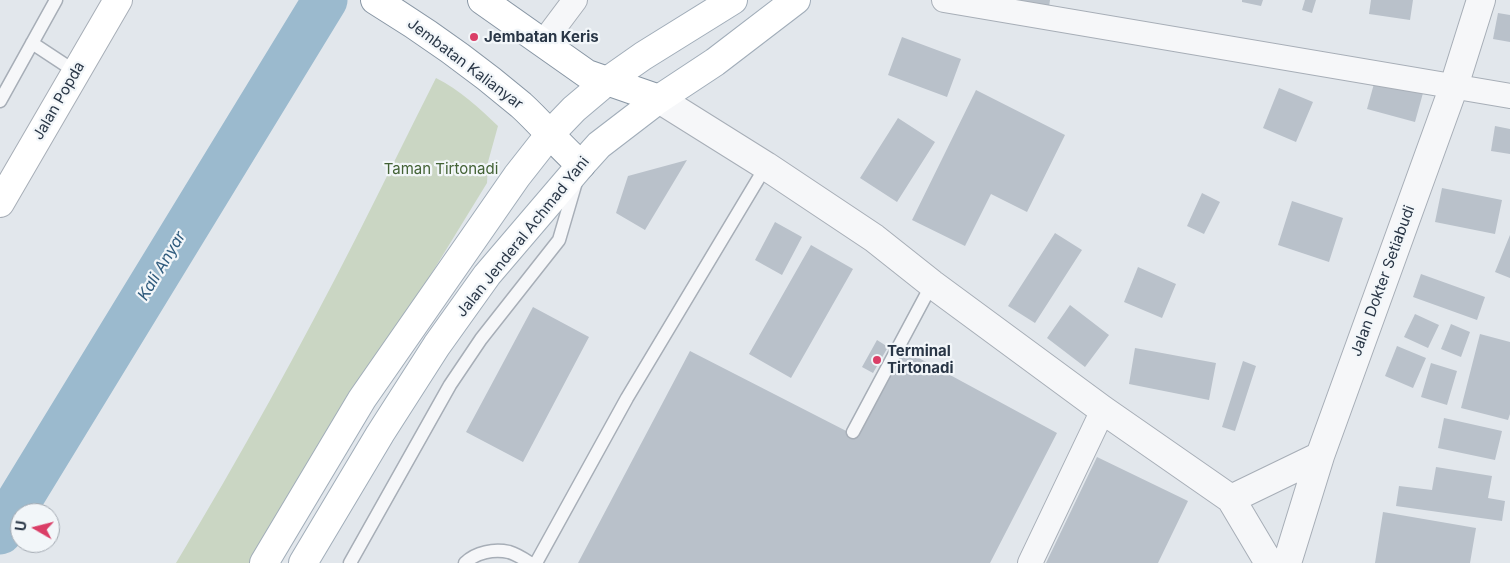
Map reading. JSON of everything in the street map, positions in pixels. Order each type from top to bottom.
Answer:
[{"type":"main road","name":"Jalan Popda","points":[[0,203],[118,0]]},
{"type":"main road","name":"Jembatan Kalianyar","points":[[375,0],[440,41],[503,90],[581,165]]},
{"type":"main road","points":[[264,563],[362,399],[517,176],[550,134],[574,109],[606,82],[643,56],[733,0]]},
{"type":"main road","name":"Jalan Jenderal Achmad Yani","points":[[303,563],[380,434],[437,345],[488,275],[581,165],[600,145],[659,99],[715,62],[796,0]]},
{"type":"main road","points":[[487,2],[542,44],[587,74],[659,99]]},
{"type":"main road","points":[[690,27],[715,62]]},
{"type":"street","points":[[542,44],[575,0]]},
{"type":"street","points":[[944,0],[1510,96]]},
{"type":"street","name":"Jalan Dokter Setiabudi","points":[[1286,563],[1320,456],[1454,86],[1482,0]]},
{"type":"street","points":[[659,99],[766,166],[874,238],[932,284],[1103,410],[1231,499],[1269,563]]},
{"type":"street","points":[[1030,563],[1103,410]]},
{"type":"street","points":[[1231,499],[1320,456]]},
{"type":"lane","points":[[0,101],[56,0]]},
{"type":"lane","points":[[32,43],[76,72]]},
{"type":"lane","points":[[350,563],[450,385],[481,339],[559,240],[581,165]]},
{"type":"lane","points":[[536,563],[627,398],[766,166]]},
{"type":"lane","points":[[853,432],[932,284]]},
{"type":"lane","points":[[465,563],[472,556],[493,551],[511,552],[530,563]]},
{"type":"green space","name":"Taman Tirtonadi","points":[[436,78],[461,94],[498,126],[488,162],[487,183],[254,563],[176,563],[246,443],[313,320]]},
{"type":"building","points":[[1011,0],[1050,0],[1049,7]]},
{"type":"building","points":[[1242,0],[1263,0],[1261,6],[1242,2]]},
{"type":"building","points":[[1305,0],[1316,0],[1312,13],[1302,10]]},
{"type":"building","points":[[1371,0],[1413,0],[1410,20],[1369,14]]},
{"type":"building","points":[[1498,13],[1510,15],[1510,42],[1493,39]]},
{"type":"building","points":[[902,37],[961,59],[947,97],[888,75]]},
{"type":"building","points":[[1375,80],[1423,93],[1415,122],[1367,109]]},
{"type":"building","points":[[1279,88],[1313,102],[1296,142],[1263,128]]},
{"type":"building","points":[[976,90],[1065,135],[1027,212],[991,194],[965,246],[912,220]]},
{"type":"building","points":[[898,118],[935,142],[897,202],[860,178]]},
{"type":"building","points":[[1495,126],[1510,129],[1510,154],[1491,151]]},
{"type":"building","points":[[687,160],[645,230],[616,213],[628,176]]},
{"type":"building","points":[[1442,188],[1502,200],[1495,234],[1435,222]]},
{"type":"building","points":[[1202,193],[1220,202],[1204,234],[1187,226]]},
{"type":"building","points":[[1292,201],[1343,218],[1329,262],[1278,245]]},
{"type":"building","points":[[775,222],[802,237],[782,275],[755,260]]},
{"type":"building","points":[[1055,233],[1082,250],[1035,323],[1008,306]]},
{"type":"building","points":[[1510,235],[1510,278],[1495,272]]},
{"type":"building","points":[[811,245],[853,269],[791,378],[749,354]]},
{"type":"building","points":[[1138,267],[1176,284],[1162,318],[1124,302]]},
{"type":"building","points":[[1421,274],[1485,297],[1477,320],[1413,297]]},
{"type":"building","points":[[1070,305],[1109,335],[1085,367],[1047,338]]},
{"type":"building","points":[[533,307],[589,337],[523,462],[466,432]]},
{"type":"building","points":[[1415,314],[1439,325],[1428,348],[1404,337]]},
{"type":"building","points":[[1451,324],[1470,332],[1461,357],[1441,349]]},
{"type":"building","points":[[1480,334],[1510,342],[1510,414],[1508,420],[1461,408]]},
{"type":"building","points":[[877,340],[888,347],[873,373],[862,367]]},
{"type":"building","points":[[1397,346],[1426,358],[1413,388],[1385,376]]},
{"type":"building","points":[[1135,348],[1216,363],[1209,400],[1129,384]]},
{"type":"building","points":[[904,350],[1057,433],[990,563],[578,563],[690,351],[858,437]]},
{"type":"building","points":[[1243,361],[1256,366],[1235,431],[1222,427]]},
{"type":"building","points":[[1431,363],[1457,371],[1447,405],[1421,397]]},
{"type":"building","points":[[1444,418],[1502,431],[1495,460],[1438,448]]},
{"type":"building","points":[[1097,457],[1188,501],[1158,563],[1046,563]]},
{"type":"building","points":[[1436,467],[1492,476],[1488,498],[1505,501],[1502,521],[1396,506],[1399,486],[1432,490]]},
{"type":"building","points":[[1383,512],[1476,528],[1470,563],[1375,563]]},
{"type":"waterway","name":"Kali Anyar","points":[[0,532],[325,0]]},
{"type":"place","name":"Jembatan Keris","points":[[474,37]]},
{"type":"place","name":"Terminal Tirtonadi","points":[[877,360]]}]
